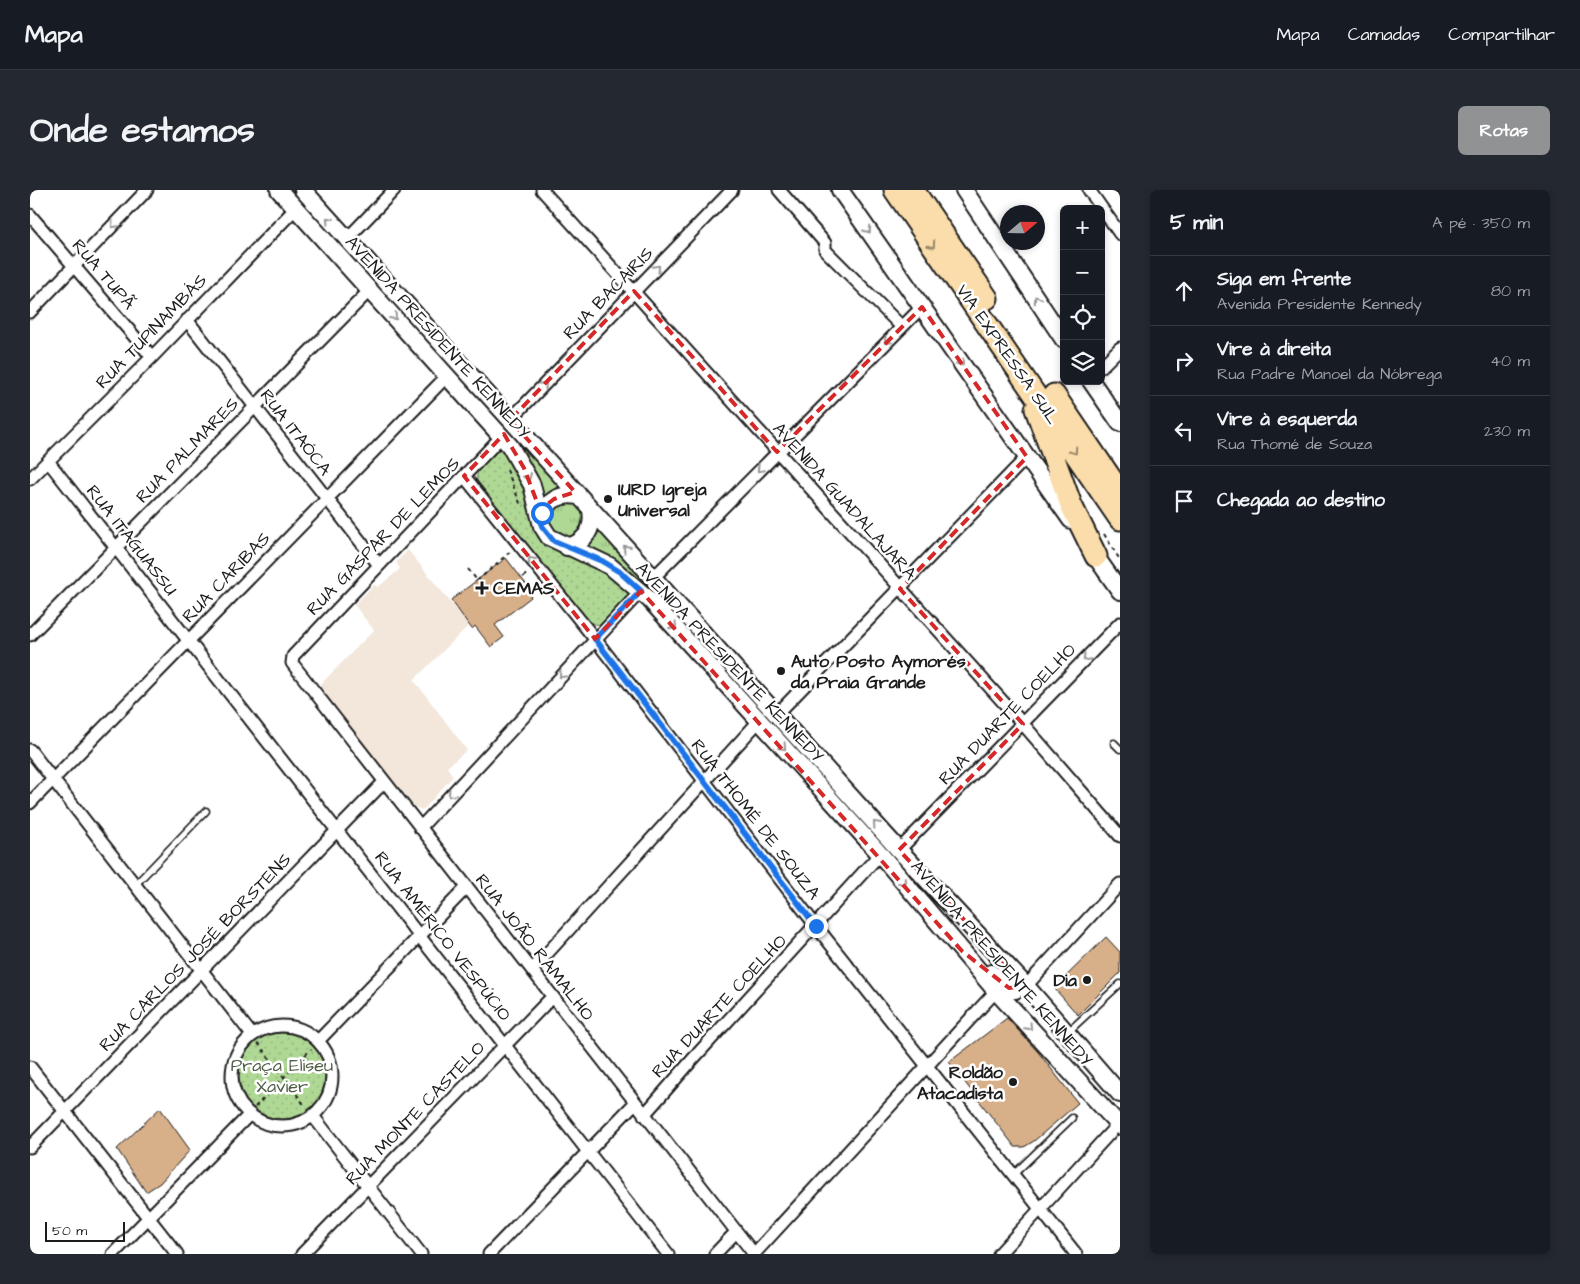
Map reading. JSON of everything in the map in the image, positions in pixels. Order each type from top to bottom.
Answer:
[{"type":"highway","name":"VIA EXPRESSA SUL","points":[[895,190],[1120,519]]},
{"type":"highway","name":"VIA EXPRESSA SUL","points":[[913,190],[1120,492]]},
{"type":"highway","points":[[1020,371],[1071,504],[1096,556]]},
{"type":"highway","points":[[1095,454],[1120,478]]},
{"type":"main road","name":"AVENIDA PRESIDENTE KENNEDY","points":[[279,190],[502,436],[524,468],[535,493],[542,526],[549,537],[568,547],[585,552],[610,566],[641,591],[880,854],[996,992],[1119,1125]]},
{"type":"main road","name":"AVENIDA PRESIDENTE KENNEDY","points":[[303,190],[899,850],[1026,986],[1120,1094]]},
{"type":"main road","points":[[840,190],[1120,591]]},
{"type":"main road","points":[[964,190],[1060,334]]},
{"type":"main road","points":[[1095,385],[1120,423]]},
{"type":"main road","points":[[541,518],[545,508],[554,499],[566,495],[578,496]]},
{"type":"main road","points":[[568,547],[578,543],[590,531],[591,510]]},
{"type":"main road","points":[[962,951],[970,954],[1010,988],[1017,990],[1026,986]]},
{"type":"street","points":[[30,312],[148,190]]},
{"type":"street","points":[[347,239],[394,190]]},
{"type":"street","name":"AVENIDA GUADALAJARA","points":[[542,190],[1023,724],[1120,836]]},
{"type":"street","name":"RUA BACAIRIS","points":[[510,420],[732,190]]},
{"type":"street","points":[[779,190],[825,243],[825,250],[902,327]]},
{"type":"street","points":[[1089,190],[1120,234]]},
{"type":"street","name":"RUA TUPINAMBÁS","points":[[30,479],[152,357],[296,208]]},
{"type":"street","name":"RUA TUPÃ","points":[[30,215],[152,357]]},
{"type":"street","name":"RUA PALMARES","points":[[30,635],[370,290]]},
{"type":"street","points":[[653,578],[922,307]]},
{"type":"street","name":"RUA ITAÓCA","points":[[186,320],[379,565]]},
{"type":"street","points":[[1105,363],[1120,348]]},
{"type":"street","name":"RUA CARIBAS","points":[[30,803],[447,376]]},
{"type":"street","name":"RUA GASPAR DE LEMOS","points":[[291,661],[293,656],[502,436]]},
{"type":"street","points":[[777,714],[1027,457]]},
{"type":"street","name":"RUA ITAGUASSU","points":[[48,461],[188,640]]},
{"type":"street","name":"RUA THOMÉ DE SOUZA","points":[[464,476],[595,639],[816,926],[1076,1254]]},
{"type":"street","points":[[420,828],[641,591]]},
{"type":"street","name":"RUA DUARTE COELHO","points":[[899,850],[1120,623]]},
{"type":"street","name":"RUA AMÉRICO VESPÚCIO","points":[[188,640],[421,935],[668,1254]]},
{"type":"street","name":"RUA JOÃO RAMALHO","points":[[291,661],[303,680],[754,1254]]},
{"type":"street","points":[[532,970],[759,721]]},
{"type":"street","points":[[30,750],[252,1036]]},
{"type":"street","name":"RUA CARLOS JOSÉ BORSTENS","points":[[30,1147],[384,782]]},
{"type":"street","name":"RUA DUARTE COELHO","points":[[644,1115],[693,1058],[880,854]]},
{"type":"street","points":[[1026,986],[1120,884]]},
{"type":"street","points":[[318,1041],[467,887]]},
{"type":"street","points":[[754,1254],[996,992]]},
{"type":"street","name":"RUA MONTE CASTELO","points":[[302,1254],[552,997]]},
{"type":"street","points":[[279,1026],[294,1027],[307,1032],[318,1041],[327,1053],[332,1066],[333,1080],[330,1094],[323,1106],[301,1124],[288,1127],[274,1126],[261,1122],[249,1115],[239,1103],[233,1089],[232,1074],[234,1060],[241,1046],[265,1028],[279,1026]]},
{"type":"street","points":[[30,1066],[177,1254]]},
{"type":"street","points":[[488,1254],[635,1103]]},
{"type":"street","points":[[113,1254],[249,1115]]},
{"type":"street","points":[[313,1116],[421,1254]]},
{"type":"street","points":[[999,1254],[1119,1125]]},
{"type":"street","points":[[715,1254],[736,1232]]},
{"type":"lane","points":[[1114,743],[1120,749]]},
{"type":"lane","points":[[135,884],[206,812]]},
{"type":"lane","points":[[1066,1033],[1120,984]]},
{"type":"lane","points":[[1014,1174],[1072,1118]]},
{"type":"path","points":[[468,569],[476,580],[519,545]]},
{"type":"path","points":[[252,1036],[313,1116]]},
{"type":"path","points":[[249,1115],[282,1077],[318,1041]]},
{"type":"highlighted area","points":[[634,291],[777,452],[922,307],[1027,457],[900,589],[1023,724],[899,850],[1026,986],[1009,988],[962,951],[641,591],[595,639],[464,476],[504,434],[524,468],[540,510],[554,499],[575,492],[510,420]]},
{"type":"shaded area","points":[[408,550],[469,625],[414,680],[467,750],[447,767],[453,776],[425,808],[421,810],[414,806],[318,687],[374,630],[354,605],[374,585],[378,587],[400,569],[396,562]]},
{"type":"green space","points":[[510,428],[562,488],[542,499],[506,432]]},
{"type":"green space","points":[[501,448],[519,469],[537,524],[598,564],[629,592],[627,598],[600,625],[591,623],[478,484],[477,473],[479,468],[487,457]]},
{"type":"green space","points":[[576,503],[583,510],[585,526],[571,539],[552,532],[548,517],[556,504]]},
{"type":"green space","points":[[596,527],[655,589],[650,593],[590,548],[588,543]]},
{"type":"green space","name":"Praça Eliseu Xavier","points":[[282,1033],[298,1036],[306,1040],[318,1052],[322,1060],[325,1076],[322,1092],[318,1100],[306,1112],[298,1116],[282,1119],[266,1116],[258,1112],[246,1100],[242,1092],[239,1076],[242,1060],[246,1052],[258,1040],[266,1036]]},
{"type":"building","points":[[506,558],[529,588],[526,590],[531,597],[495,625],[504,637],[491,647],[475,626],[472,629],[451,600]]},
{"type":"building","name":"Dia","points":[[1106,937],[1120,952],[1120,973],[1078,1015],[1054,988]]},
{"type":"building","name":"Roldão Atacadista","points":[[1007,1018],[1038,1052],[1078,1103],[1034,1141],[1024,1147],[1015,1147],[949,1062]]},
{"type":"building","points":[[160,1108],[190,1150],[160,1183],[146,1192],[117,1149]]},
{"type":"place","name":"IURD Igreja Universal","points":[[608,499]]},
{"type":"place","name":"CEMAS","points":[[482,588]]},
{"type":"place","name":"Auto Posto Aymorés da Praia Grande","points":[[781,671]]},
{"type":"place","name":"Dia","points":[[1087,980]]},
{"type":"place","name":"Roldão Atacadista","points":[[1013,1082]]},
{"type":"route","points":[[542,513],[542,526],[554,541],[585,552],[602,561],[620,572],[641,591],[595,639],[816,926]]}]
